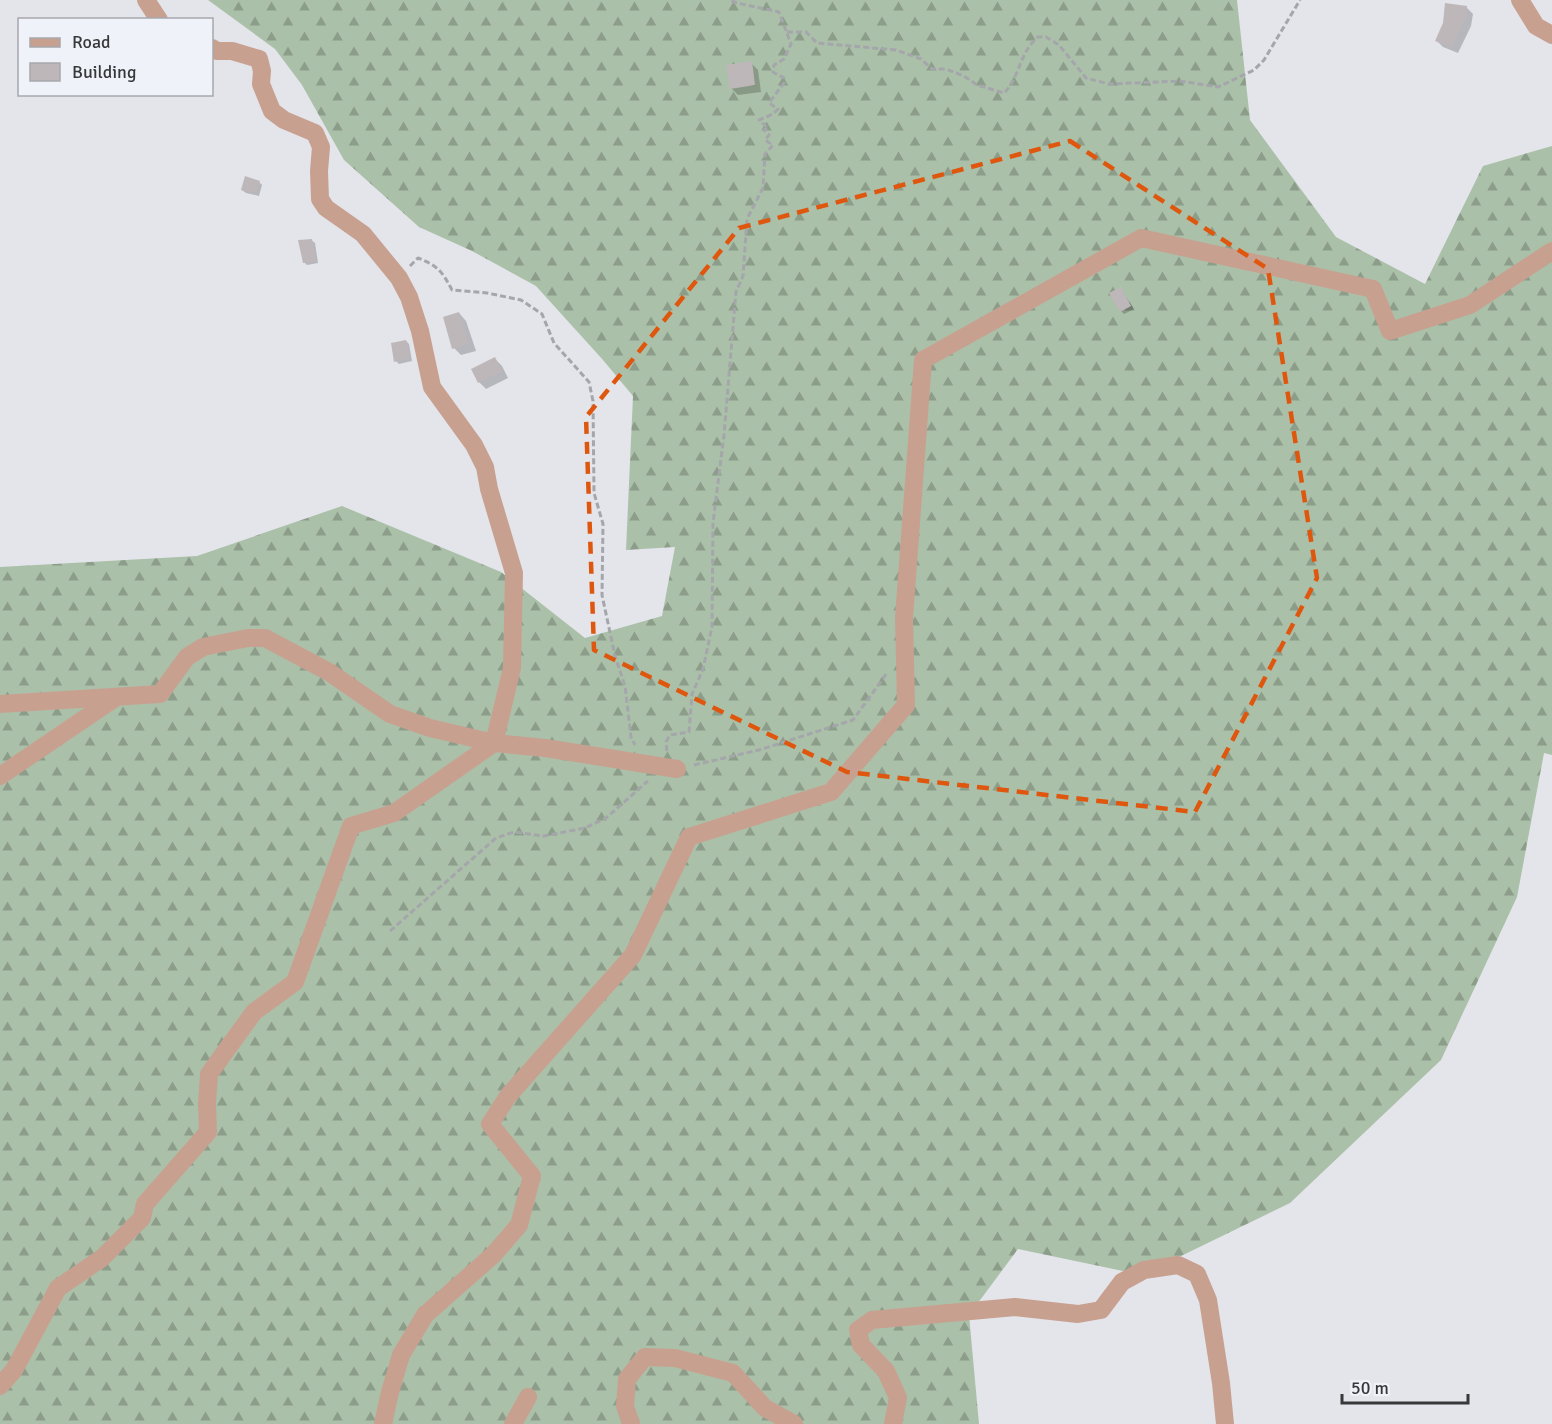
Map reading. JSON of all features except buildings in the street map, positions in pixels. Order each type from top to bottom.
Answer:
[{"type":"street","points":[[146,0],[158,18]]},
{"type":"street","points":[[1520,0],[1536,26],[1552,35]]},
{"type":"street","points":[[0,1386],[14,1370],[58,1288],[102,1258],[142,1218],[145,1204],[208,1132],[209,1074],[254,1012],[295,982],[351,826],[394,813],[495,743],[512,668],[514,573],[484,467],[474,445],[432,387],[420,331],[409,297],[399,278],[363,234],[326,208],[320,199],[321,147],[315,133],[284,120],[272,111],[261,84],[262,71],[259,59],[213,48]]},
{"type":"street","points":[[383,1424],[401,1355],[425,1315],[493,1255],[519,1225],[532,1176],[490,1124],[508,1096],[633,955],[689,837],[831,792],[906,705],[904,618],[923,360],[1141,238],[1373,289],[1390,331],[1470,305],[1552,251]]},
{"type":"street","points":[[0,704],[160,694],[187,657],[203,646],[248,638],[264,638],[329,672],[390,714],[430,728],[495,743],[545,748],[677,769]]},
{"type":"street","points":[[0,776],[116,697]]},
{"type":"street","points":[[893,1424],[898,1398],[886,1371],[861,1345],[858,1329],[872,1320],[1015,1307],[1078,1314],[1101,1310],[1122,1282],[1144,1270],[1178,1265],[1197,1274],[1208,1300],[1225,1424]]},
{"type":"street","points":[[631,1424],[625,1406],[627,1379],[645,1357],[675,1358],[733,1373],[765,1408],[794,1424]]},
{"type":"street","points":[[513,1424],[528,1397]]},
{"type":"path","points":[[730,0],[779,12],[791,44],[784,59],[774,65],[773,72],[784,78],[784,83],[769,103],[778,109],[773,114],[759,120],[768,128],[764,130],[769,135],[765,140],[773,145],[765,154],[764,188],[747,219],[743,276],[736,292],[724,435],[713,523],[712,627],[703,669],[692,693],[689,732],[670,735],[666,741],[668,753],[677,769],[759,750],[854,720],[888,673]]},
{"type":"path","points":[[786,32],[806,32],[816,43],[896,51],[921,59],[932,69],[946,69],[964,76],[977,85],[1004,93],[1009,88],[1022,56],[1030,43],[1038,36],[1046,37],[1059,45],[1086,78],[1109,84],[1180,81],[1218,87],[1254,70],[1264,60],[1300,0]]},
{"type":"path","points":[[410,275],[410,266],[418,258],[435,265],[444,274],[452,290],[487,293],[521,300],[542,314],[554,343],[589,382],[593,401],[594,493],[603,524],[602,595],[615,656],[626,686],[631,737],[638,751]]},
{"type":"path","points":[[390,931],[496,838],[514,832],[544,836],[585,828],[606,818],[649,780]]},
{"type":"highlighted area","points":[[1070,141],[1268,269],[1317,578],[1195,812],[847,772],[594,650],[586,417],[739,228]]},
{"type":"green space","points":[[208,0],[1237,0],[1250,120],[1336,237],[1425,284],[1483,166],[1552,146],[1552,755],[1544,753],[1517,897],[1441,1060],[1290,1203],[1142,1275],[1018,1249],[969,1315],[979,1424],[0,1424],[0,567],[197,556],[342,506],[501,572],[585,638],[662,616],[675,547],[626,550],[633,396],[603,360],[536,286],[472,251],[419,227],[344,160],[302,85],[275,49]]}]
